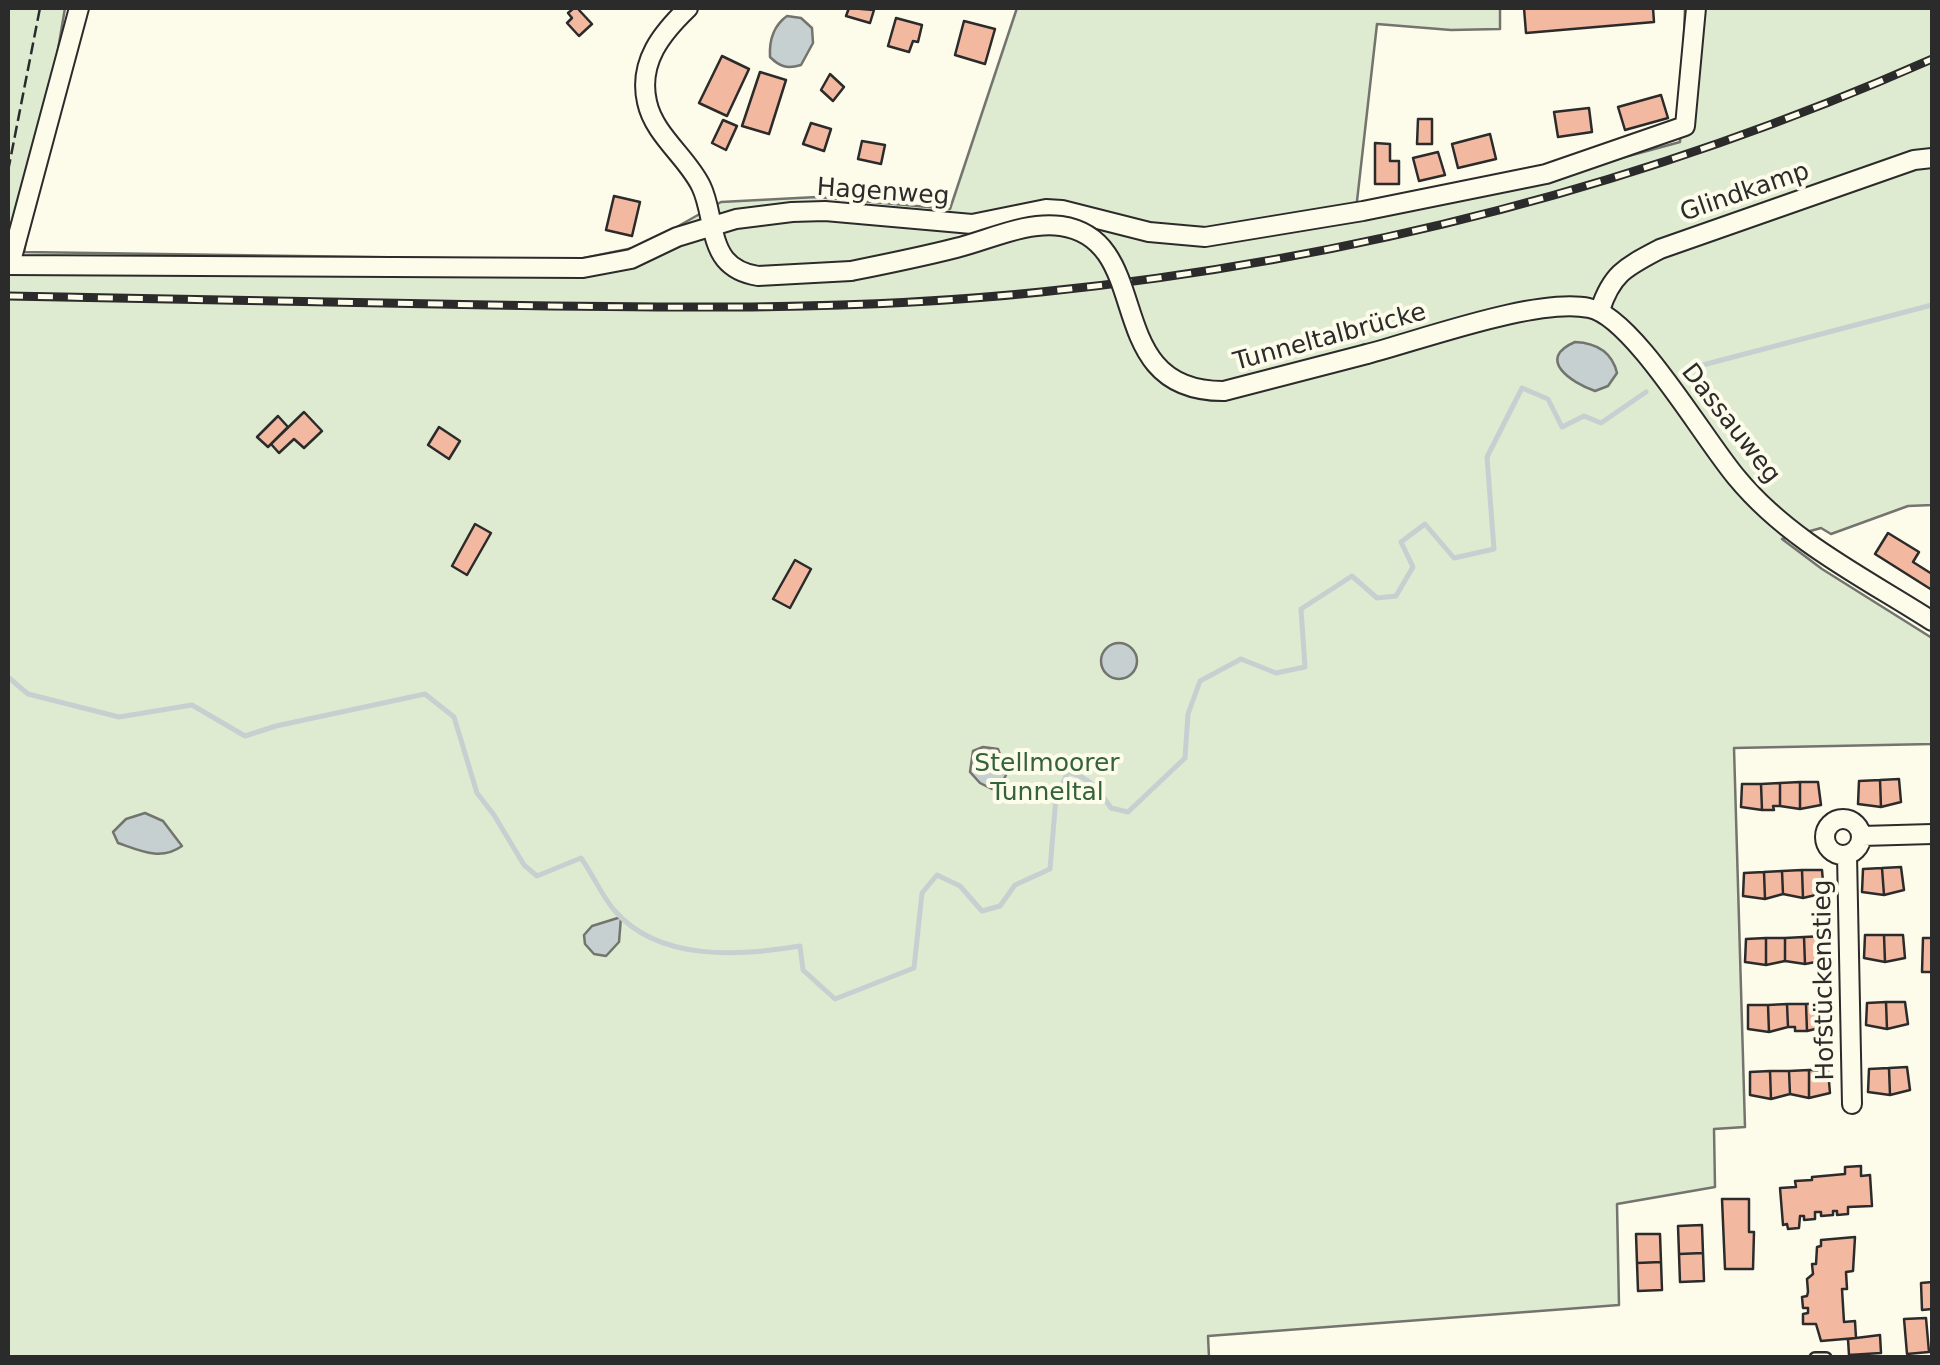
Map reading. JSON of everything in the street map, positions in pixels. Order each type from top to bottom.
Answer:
[{"type":"street","points":[[9,265],[79,8]]},
{"type":"street","name":"Tunneltalbrücke","points":[[688,8],[652,50],[647,103],[656,122],[701,184],[723,257],[744,274],[851,271],[1033,227],[1061,226],[1094,242],[1111,260],[1147,356],[1180,383],[1210,391],[1224,391],[1531,310],[1562,306],[1600,310]]},
{"type":"street","name":"Hagenweg","points":[[9,265],[569,269],[631,259],[714,226],[764,216],[825,211],[972,224],[1046,209],[1062,210],[1149,232],[1205,237],[1363,211],[1546,174],[1685,126],[1696,8]]},
{"type":"street","name":"Glindkamp","points":[[1600,310],[1611,281],[1627,266],[1660,249],[1914,160],[1932,158]]},
{"type":"street","name":"Dassauweg","points":[[1600,310],[1627,333],[1735,476],[1774,520],[1932,621]]},
{"type":"street","name":"Hofstückenstieg","points":[[1838,819],[1850,820],[1862,836],[1858,848],[1847,855],[1829,848],[1825,837],[1828,827],[1838,819]]},
{"type":"street","name":"Hofstückenstieg","points":[[1862,836],[1932,834]]},
{"type":"street","name":"Hofstückenstieg","points":[[1847,855],[1852,1104]]},
{"type":"lane","points":[[1814,1358],[1826,1358]]},
{"type":"green space","name":"Stellmoorer Tunneltal","points":[[8,8],[65,8],[24,252],[574,260],[643,246],[721,202],[817,197],[950,209],[1017,8],[1500,8],[1500,29],[1377,24],[1357,201],[1360,221],[1500,191],[1680,142],[1685,8],[1932,8],[1932,505],[1908,506],[1831,534],[1821,528],[1782,539],[1822,569],[1932,638],[1932,744],[1734,748],[1745,1127],[1714,1129],[1715,1187],[1617,1204],[1619,1305],[1208,1336],[1209,1357],[8,1357]]},
{"type":"shaded area","points":[[787,16],[801,18],[812,28],[813,43],[801,65],[792,67],[770,57],[773,34]]},
{"type":"shaded area","points":[[1575,342],[1590,344],[1611,359],[1617,373],[1608,386],[1595,391],[1561,370],[1558,356]]},
{"type":"shaded area","points":[[1119,643],[1132,648],[1137,661],[1132,674],[1119,679],[1106,674],[1101,661],[1106,648]]},
{"type":"shaded area","points":[[983,747],[998,749],[1007,773],[1001,785],[992,789],[970,772],[973,751]]},
{"type":"shaded area","points":[[145,813],[163,821],[182,846],[159,854],[118,843],[113,832],[126,819]]},
{"type":"shaded area","points":[[621,917],[619,942],[606,956],[594,954],[585,944],[584,935],[592,926]]},
{"type":"building","points":[[581,8],[592,24],[579,36],[567,23],[572,18],[568,13]]},
{"type":"building","points":[[849,8],[874,10],[870,23],[846,16]]},
{"type":"building","points":[[1524,8],[1653,8],[1654,22],[1526,33]]},
{"type":"building","points":[[896,18],[922,25],[918,42],[913,41],[909,52],[888,46]]},
{"type":"building","points":[[964,21],[995,29],[985,64],[955,55]]},
{"type":"building","points":[[722,56],[749,69],[727,116],[699,103]]},
{"type":"building","points":[[760,72],[786,80],[769,134],[742,126]]},
{"type":"building","points":[[830,74],[844,87],[833,101],[821,90]]},
{"type":"building","points":[[1661,95],[1668,118],[1625,130],[1618,107]]},
{"type":"building","points":[[1589,108],[1592,132],[1558,137],[1554,112]]},
{"type":"building","points":[[1418,119],[1432,119],[1432,144],[1417,144]]},
{"type":"building","points":[[723,120],[737,126],[726,150],[712,143]]},
{"type":"building","points":[[811,123],[831,129],[824,151],[803,144]]},
{"type":"building","points":[[1490,134],[1496,159],[1458,168],[1452,144]]},
{"type":"building","points":[[862,141],[885,145],[881,164],[858,159]]},
{"type":"building","points":[[1375,143],[1390,144],[1390,161],[1399,161],[1399,184],[1375,184]]},
{"type":"building","points":[[1438,152],[1445,175],[1419,181],[1413,158]]},
{"type":"building","points":[[614,196],[640,202],[632,236],[606,230]]},
{"type":"building","points":[[304,412],[322,431],[304,448],[294,439],[279,453],[271,444]]},
{"type":"building","points":[[278,416],[288,427],[268,447],[257,437]]},
{"type":"building","points":[[439,427],[460,441],[449,459],[428,445]]},
{"type":"building","points":[[475,524],[491,533],[467,575],[452,566]]},
{"type":"building","points":[[1888,533],[1919,552],[1913,562],[1932,574],[1932,590],[1875,554]]},
{"type":"building","points":[[795,560],[811,569],[790,608],[773,599]]},
{"type":"building","points":[[1899,779],[1901,802],[1881,807],[1880,780]]},
{"type":"building","points":[[1880,780],[1881,807],[1858,804],[1859,781]]},
{"type":"building","points":[[1800,782],[1818,782],[1821,805],[1800,809]]},
{"type":"building","points":[[1800,782],[1800,809],[1780,806],[1780,783]]},
{"type":"building","points":[[1780,783],[1780,806],[1762,810],[1761,784]]},
{"type":"building","points":[[1742,784],[1761,784],[1762,810],[1741,807]]},
{"type":"building","points":[[1901,867],[1904,890],[1884,895],[1882,868]]},
{"type":"building","points":[[1882,868],[1884,895],[1862,892],[1863,869]]},
{"type":"building","points":[[1802,870],[1822,870],[1824,893],[1803,898]]},
{"type":"building","points":[[1802,870],[1803,898],[1783,894],[1782,871]]},
{"type":"building","points":[[1782,871],[1783,894],[1765,899],[1764,872]]},
{"type":"building","points":[[1764,872],[1765,899],[1743,896],[1744,873]]},
{"type":"building","points":[[1865,935],[1884,935],[1885,962],[1864,958]]},
{"type":"building","points":[[1884,935],[1903,935],[1905,958],[1885,962]]},
{"type":"building","points":[[1824,936],[1826,960],[1805,964],[1804,937]]},
{"type":"building","points":[[1804,937],[1805,964],[1785,961],[1785,938]]},
{"type":"building","points":[[1766,938],[1785,938],[1785,961],[1766,965]]},
{"type":"building","points":[[1766,938],[1766,965],[1745,962],[1746,939]]},
{"type":"building","points":[[1923,938],[1932,938],[1932,972],[1922,972]]},
{"type":"building","points":[[1886,1002],[1887,1029],[1866,1025],[1867,1003]]},
{"type":"building","points":[[1886,1002],[1905,1002],[1908,1024],[1887,1029]]},
{"type":"building","points":[[1826,1003],[1828,1026],[1807,1031],[1806,1004]]},
{"type":"building","points":[[1787,1004],[1806,1004],[1807,1031],[1788,1027]]},
{"type":"building","points":[[1787,1004],[1788,1027],[1769,1032],[1768,1005]]},
{"type":"building","points":[[1748,1005],[1768,1005],[1769,1032],[1748,1029]]},
{"type":"building","points":[[1907,1067],[1910,1090],[1890,1095],[1889,1068]]},
{"type":"building","points":[[1889,1068],[1890,1095],[1868,1092],[1869,1069]]},
{"type":"building","points":[[1809,1070],[1828,1070],[1830,1093],[1809,1098]]},
{"type":"building","points":[[1809,1070],[1809,1098],[1790,1094],[1789,1071]]},
{"type":"building","points":[[1770,1071],[1789,1071],[1790,1094],[1771,1099]]},
{"type":"building","points":[[1770,1071],[1771,1099],[1750,1095],[1750,1072]]},
{"type":"building","points":[[1861,1166],[1861,1176],[1870,1175],[1872,1206],[1848,1207],[1848,1214],[1837,1215],[1833,1211],[1833,1215],[1821,1216],[1821,1212],[1815,1212],[1815,1219],[1804,1220],[1800,1216],[1799,1228],[1788,1229],[1787,1224],[1783,1225],[1780,1188],[1796,1187],[1795,1181],[1812,1177],[1845,1174],[1845,1167]]},
{"type":"building","points":[[1722,1199],[1749,1199],[1749,1232],[1754,1232],[1753,1269],[1725,1269]]},
{"type":"building","points":[[1702,1225],[1703,1253],[1679,1254],[1678,1226]]},
{"type":"building","points":[[1636,1234],[1660,1234],[1661,1262],[1637,1263]]},
{"type":"building","points":[[1855,1237],[1853,1271],[1846,1272],[1847,1289],[1842,1289],[1844,1322],[1855,1321],[1856,1338],[1821,1341],[1816,1324],[1803,1324],[1808,1308],[1803,1308],[1802,1297],[1807,1296],[1807,1279],[1813,1274],[1817,1247],[1821,1240]]},
{"type":"building","points":[[1703,1253],[1704,1281],[1680,1282],[1679,1254]]},
{"type":"building","points":[[1661,1262],[1662,1290],[1638,1291],[1637,1263]]},
{"type":"building","points":[[1932,1282],[1932,1309],[1922,1310],[1921,1283]]},
{"type":"building","points":[[1926,1318],[1929,1352],[1907,1354],[1904,1319]]},
{"type":"building","points":[[1880,1335],[1881,1353],[1849,1355],[1848,1339]]},
{"type":"waterway","points":[[1695,367],[1932,305]]},
{"type":"waterway","points":[[8,677],[28,694],[119,717],[192,705],[245,736],[425,694],[454,717],[477,793],[524,865],[537,876],[581,858],[606,899],[633,928],[677,947],[727,953],[800,946],[803,970],[835,999],[914,968],[922,893],[937,875],[960,886],[982,911],[1000,906],[1015,885],[1050,869],[1056,797],[1068,772],[1094,785],[1111,808],[1128,812],[1185,758],[1188,714],[1200,681],[1241,659],[1276,673],[1305,667],[1301,609],[1352,576],[1377,598],[1396,596],[1413,567],[1401,542],[1425,524],[1454,558],[1494,549],[1487,457],[1522,388],[1548,399],[1562,427],[1584,416],[1601,423],[1646,392]]},
{"type":"railway","points":[[8,296],[766,307],[972,298],[1156,278],[1384,238],[1496,211],[1717,144],[1932,59]]},
{"type":"fence","points":[[8,171],[40,8]]}]
